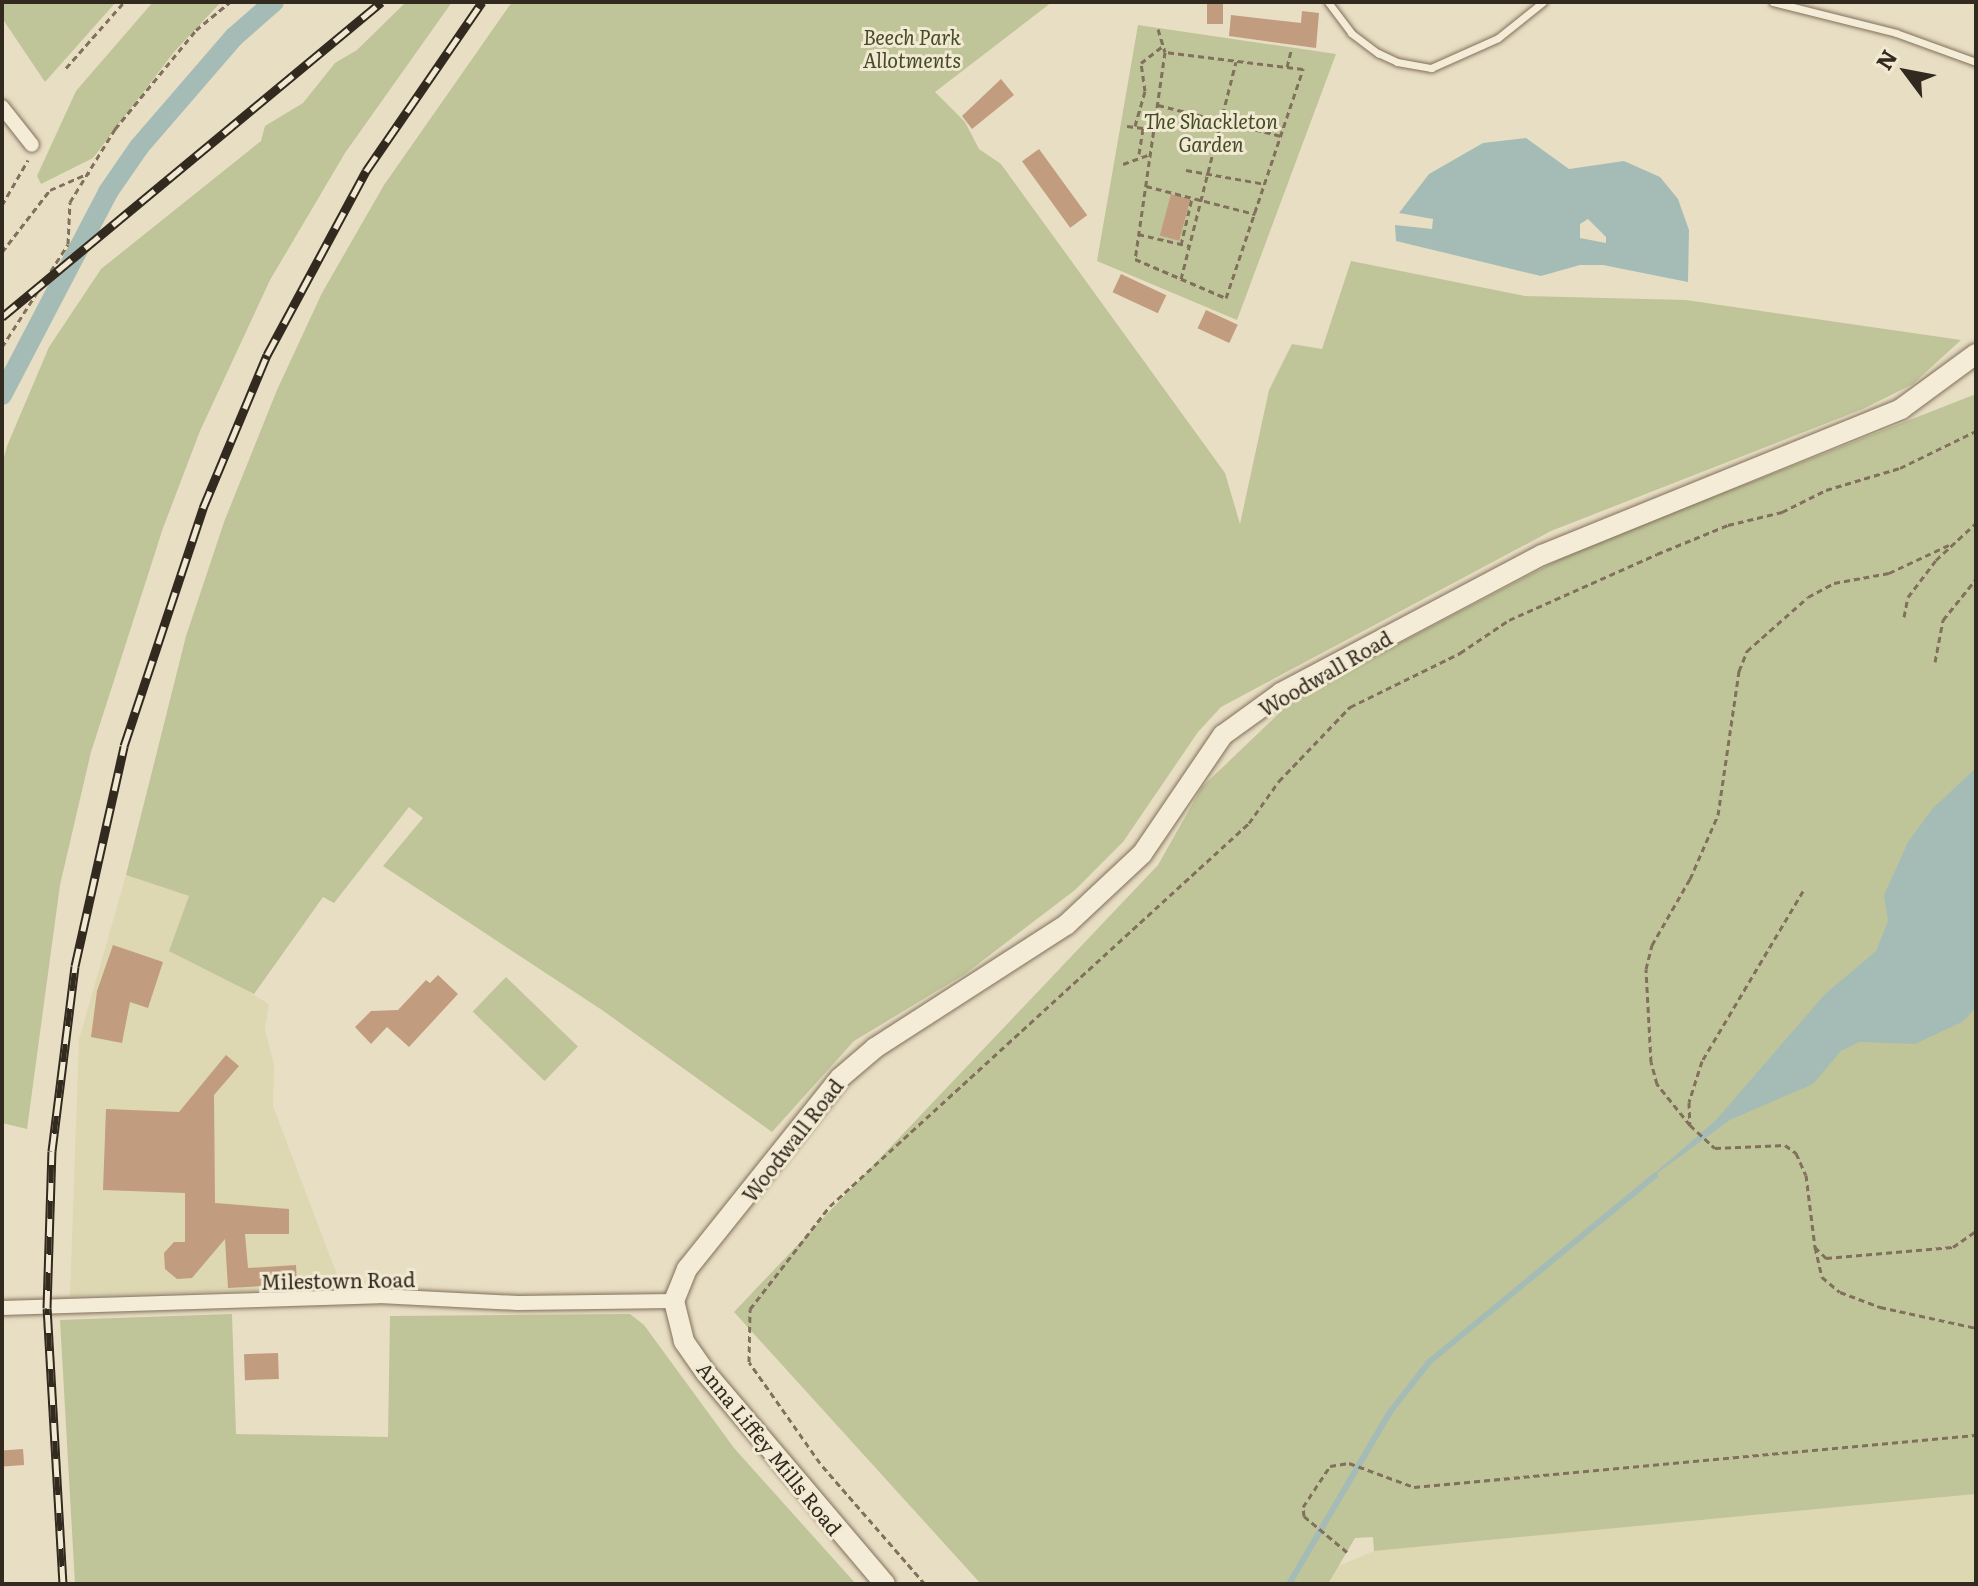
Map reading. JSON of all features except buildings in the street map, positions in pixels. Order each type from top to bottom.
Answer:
[{"type":"main road","name":"Woodwall Road","points":[[674,1301],[687,1269],[840,1078],[875,1048],[1066,925],[1142,854],[1197,768],[1223,735],[1246,718],[1281,693],[1542,555],[1901,409],[1976,354]]},
{"type":"main road","name":"Anna Liffey Mills Road","points":[[674,1301],[684,1341],[706,1373],[885,1584]]},
{"type":"street","points":[[2,107],[32,145]]},
{"type":"street","name":"Milestown Road","points":[[2,1308],[379,1296],[518,1303],[674,1301]]},
{"type":"lane","points":[[1328,2],[1351,33],[1378,53],[1397,62],[1431,68],[1498,38],[1543,2]]},
{"type":"lane","points":[[1773,2],[1896,33],[1976,62]]},
{"type":"path","points":[[66,68],[124,2]]},
{"type":"path","points":[[2,347],[68,244],[66,210],[89,173],[150,85],[196,30],[230,2]]},
{"type":"path","points":[[1158,29],[1165,52],[1135,259],[1226,298],[1303,69],[1165,52]]},
{"type":"path","points":[[1135,126],[1145,91],[1141,63],[1163,46]]},
{"type":"path","points":[[1287,67],[1291,51]]},
{"type":"path","points":[[1181,279],[1236,61]]},
{"type":"path","points":[[1158,105],[1281,136]]},
{"type":"path","points":[[1127,126],[1153,129]]},
{"type":"path","points":[[1139,154],[1143,128]]},
{"type":"path","points":[[2,204],[33,150],[32,145]]},
{"type":"path","points":[[1123,164],[1139,154],[1150,154]]},
{"type":"path","points":[[1186,170],[1265,184]]},
{"type":"path","points":[[2,252],[50,190],[89,173]]},
{"type":"path","points":[[1145,186],[1255,214]]},
{"type":"path","points":[[1181,245],[1192,197]]},
{"type":"path","points":[[1138,234],[1189,246]]},
{"type":"path","points":[[925,1584],[820,1463],[749,1362],[750,1309],[830,1206],[1249,823],[1279,781],[1350,707],[1460,653],[1509,620],[1657,554],[1728,525],[1782,512],[1826,490],[1900,468],[1976,431]]},
{"type":"path","points":[[1904,617],[1908,597],[1951,544],[1976,523]]},
{"type":"path","points":[[1951,544],[1889,573],[1821,590],[1774,622],[1747,651],[1739,671],[1718,815],[1690,879],[1652,945],[1646,969],[1651,1062],[1657,1084],[1690,1125],[1715,1148],[1785,1145],[1796,1153],[1806,1175],[1822,1277],[1840,1292],[1880,1307],[1976,1328]]},
{"type":"path","points":[[1935,662],[1943,620],[1976,579]]},
{"type":"path","points":[[1690,1125],[1689,1102],[1702,1061],[1803,891]]},
{"type":"path","points":[[1815,1247],[1826,1258],[1883,1257],[1953,1247],[1976,1231]]},
{"type":"path","points":[[1347,1552],[1304,1516],[1303,1507],[1330,1466],[1349,1463],[1414,1487],[1976,1435]]},
{"type":"shaded area","points":[[126,875],[189,896],[198,962],[269,1004],[265,1030],[274,1064],[273,1106],[342,1288],[70,1296],[79,1040]]},
{"type":"shaded area","points":[[1976,1494],[1976,1584],[1314,1584],[1315,1576],[1374,1551]]},
{"type":"green space","points":[[2,2],[116,2],[45,82],[2,18]]},
{"type":"green space","points":[[153,2],[221,2],[174,52],[93,158],[41,184],[37,176],[76,91]]},
{"type":"green space","points":[[406,2],[452,2],[345,153],[270,280],[200,431],[163,528],[91,752],[60,885],[27,1129],[2,1123],[2,464],[7,446],[49,347],[101,269],[261,141],[265,126],[303,103],[335,63],[357,50]]},
{"type":"green space","name":"Beech Park Allotments","points":[[512,2],[1052,2],[935,92],[965,122],[979,149],[1001,164],[1225,473],[1240,524],[1269,390],[1292,344],[1322,349],[1351,261],[1525,296],[1686,300],[1961,340],[1913,384],[1863,409],[1551,531],[1221,707],[1198,732],[1123,842],[1075,890],[965,974],[854,1041],[772,1132],[602,1010],[383,866],[423,818],[409,807],[334,903],[323,897],[254,994],[169,951],[189,896],[126,875],[186,636],[224,522],[277,390],[322,293],[384,185]]},
{"type":"green space","name":"The Shackleton Garden","points":[[1138,25],[1336,54],[1237,320],[1097,261]]},
{"type":"green space","points":[[1976,394],[1976,1494],[1374,1551],[1373,1537],[1355,1538],[1328,1584],[981,1584],[734,1312],[1158,865],[1202,787],[1295,698],[1577,550]]},
{"type":"green space","points":[[506,977],[578,1046],[545,1081],[473,1012]]},
{"type":"green space","points":[[232,1314],[236,1434],[388,1437],[390,1316],[630,1314],[644,1325],[734,1448],[856,1584],[75,1584],[60,1320]]},
{"type":"water","points":[[1526,138],[1569,169],[1624,161],[1660,177],[1678,199],[1689,230],[1688,282],[1603,265],[1580,265],[1541,276],[1396,241],[1395,225],[1432,229],[1433,219],[1399,213],[1429,174],[1483,143]],"holes":[[[1588,219],[1606,237],[1606,243],[1580,238],[1580,224]]]},
{"type":"water","points":[[1976,768],[1976,1008],[1962,1022],[1915,1044],[1859,1042],[1841,1051],[1813,1084],[1730,1120],[1641,1185],[1715,1121],[1825,994],[1876,951],[1888,921],[1884,895],[1908,842],[1933,808]]},
{"type":"waterway","points":[[2,395],[108,192],[139,147],[234,37],[274,2]]},
{"type":"waterway","points":[[1289,1584],[1390,1412],[1429,1362],[1655,1176]]},
{"type":"railway","points":[[2,317],[381,2]]},
{"type":"railway","points":[[63,1584],[47,1308],[52,1151],[75,966],[124,746],[203,508],[267,355],[366,171],[482,2]]}]
